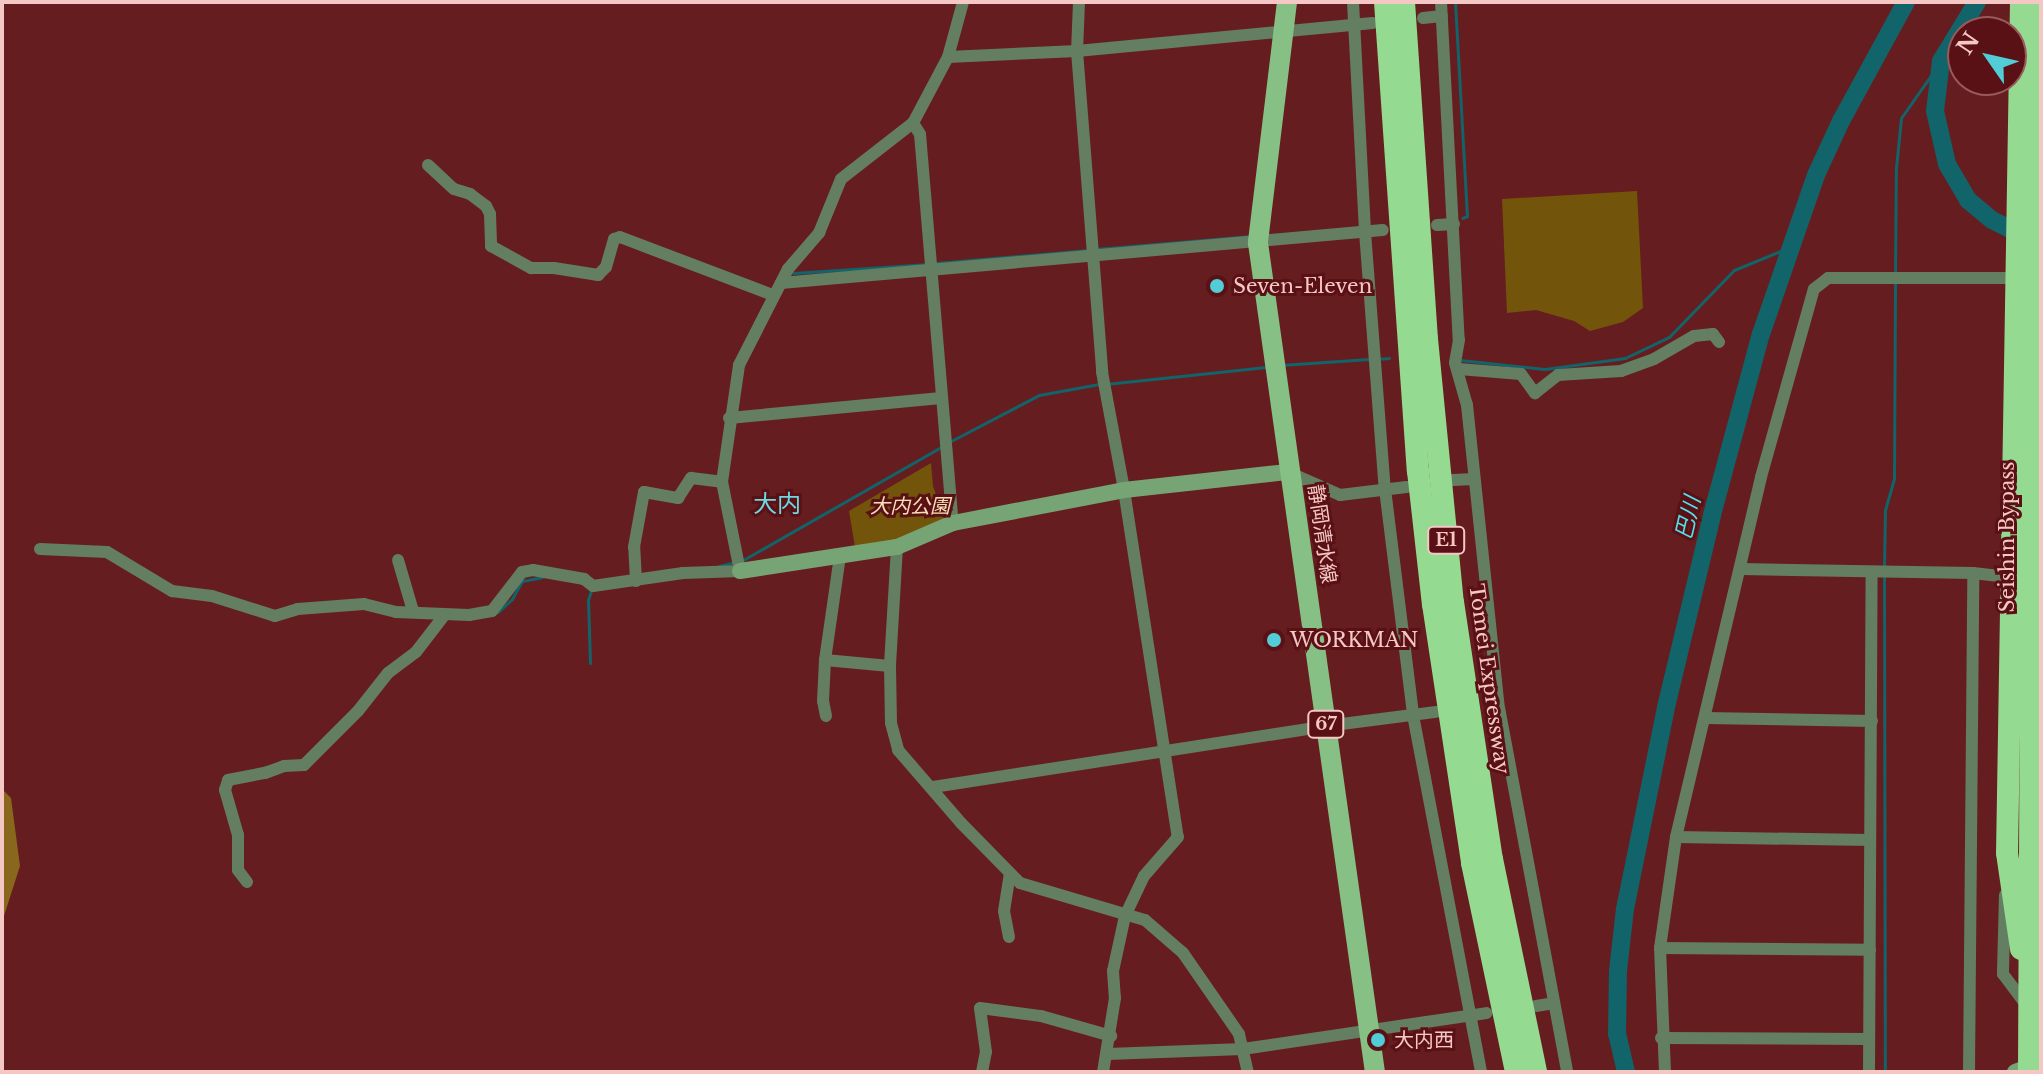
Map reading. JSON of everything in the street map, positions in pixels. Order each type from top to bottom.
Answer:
[{"type":"highway","name":"E1","points":[[1385,2],[1417,457],[1433,604],[1472,863],[1516,1072]]},
{"type":"highway","name":"Tomei Expressway","points":[[1404,2],[1427,339],[1453,602],[1492,859],[1536,1072]]},
{"type":"highway","points":[[2021,2],[2028,286],[2018,534],[2017,795],[2027,1069]]},
{"type":"highway","name":"Seishin Bypass","points":[[2027,1069],[2028,286],[2034,2]]},
{"type":"highway","points":[[2021,949],[2009,865],[2012,578],[2028,286]]},
{"type":"main road","name":"静岡清水線","points":[[1287,2],[1258,243],[1375,1072]]},
{"type":"street","points":[[740,571],[722,482],[739,365],[773,295],[819,233],[841,179],[913,123],[948,57],[963,2]]},
{"type":"street","points":[[1079,2],[1077,51],[1102,372],[1124,490],[1178,837],[1144,876],[1125,916],[1113,971],[1115,998],[1103,1072]]},
{"type":"street","points":[[1353,2],[1365,232],[1385,489],[1413,715],[1481,1072]]},
{"type":"street","points":[[1423,18],[1441,9],[1454,224],[1457,361],[1474,479],[1498,702],[1567,1072]]},
{"type":"street","points":[[948,57],[1077,51],[1373,23]]},
{"type":"street","points":[[913,123],[920,134],[953,523]]},
{"type":"street","points":[[428,165],[454,189],[470,194],[486,206],[490,214],[491,246],[531,268],[598,275],[606,267],[614,239],[620,237],[773,295]]},
{"type":"street","points":[[1437,225],[1454,224]]},
{"type":"street","points":[[781,283],[1383,230]]},
{"type":"street","points":[[1665,1072],[1661,1038],[1660,948],[1676,837],[1761,477],[1814,289],[1828,278],[2028,286]]},
{"type":"street","points":[[1457,361],[1521,374],[1535,393],[1558,375],[1621,371],[1654,359],[1694,336],[1713,334],[1719,342]]},
{"type":"street","points":[[729,418],[941,398]]},
{"type":"street","points":[[40,549],[107,552],[172,591],[212,596],[275,616],[298,609],[364,604],[396,612],[413,611],[443,617],[492,611],[522,572],[533,570],[584,579],[593,586],[683,573],[740,571],[897,547],[953,523],[1124,490],[1288,472],[1340,495],[1407,487]]},
{"type":"street","points":[[636,581],[634,547],[644,492],[678,498],[691,478],[722,482]]},
{"type":"street","points":[[1453,480],[1474,479]]},
{"type":"street","points":[[897,547],[890,666],[891,723],[898,750],[1010,875],[1032,888],[1145,920],[1183,953],[1239,1034],[1248,1072]]},
{"type":"street","points":[[826,716],[823,701],[825,660],[840,556]]},
{"type":"street","points":[[398,560],[413,611]]},
{"type":"street","points":[[1741,569],[1973,573],[2041,578]]},
{"type":"street","points":[[1869,1072],[1872,573]]},
{"type":"street","points":[[1969,1072],[1973,573]]},
{"type":"street","points":[[247,882],[238,870],[238,835],[225,790],[228,780],[284,766],[304,765],[358,711],[388,673],[416,652],[443,617]]},
{"type":"street","points":[[825,660],[890,666]]},
{"type":"street","points":[[1483,704],[1498,702]]},
{"type":"street","points":[[933,787],[1436,712]]},
{"type":"street","points":[[1705,718],[1872,721]]},
{"type":"street","points":[[1676,837],[1870,840]]},
{"type":"street","points":[[2009,865],[2003,974],[2023,1001]]},
{"type":"street","points":[[1009,937],[1004,911],[1010,875]]},
{"type":"street","points":[[1660,948],[1870,950]]},
{"type":"street","points":[[1536,1006],[1554,1003]]},
{"type":"street","points":[[982,1072],[986,1052],[980,1008],[1041,1016],[1111,1036]]},
{"type":"street","points":[[1108,1054],[1243,1049],[1486,1013]]},
{"type":"street","points":[[1661,1038],[1869,1039]]},
{"type":"green space","points":[[1637,191],[1643,308],[1623,322],[1590,331],[1574,321],[1536,310],[1507,313],[1502,199]]},
{"type":"green space","name":"大内公園","points":[[931,463],[933,486],[945,521],[896,542],[855,547],[849,511]]},
{"type":"shaded area","points":[[2,789],[11,798],[20,866],[2,922]]},
{"type":"waterway","points":[[1455,2],[1467,216],[1462,218]]},
{"type":"waterway","name":"巴川","points":[[1626,1072],[1617,1034],[1618,971],[1625,909],[1667,703],[1712,515],[1761,334],[1816,175],[1841,121],[1906,2]]},
{"type":"waterway","points":[[1977,2],[1941,61],[1935,111],[1947,164],[1968,200],[1992,220],[2028,238]]},
{"type":"waterway","points":[[1895,273],[1896,168],[1901,118],[1941,61]]},
{"type":"waterway","points":[[1096,249],[1251,236]]},
{"type":"waterway","points":[[1460,360],[1545,369],[1625,358],[1669,337],[1734,270],[1790,247]]},
{"type":"waterway","points":[[936,263],[1088,250]]},
{"type":"waterway","points":[[793,273],[929,264]]},
{"type":"waterway","points":[[1884,567],[1885,510],[1894,479],[1895,280]]},
{"type":"waterway","points":[[1377,359],[1389,358]]},
{"type":"waterway","points":[[1281,365],[1369,359]]},
{"type":"waterway","points":[[1106,384],[1266,367]]},
{"type":"waterway","points":[[951,441],[1039,395],[1099,384]]},
{"type":"waterway","points":[[743,560],[941,447]]},
{"type":"waterway","points":[[719,566],[735,562]]},
{"type":"waterway","points":[[1884,575],[1885,1072]]},
{"type":"waterway","points":[[498,612],[512,599],[522,581],[542,577]]},
{"type":"waterway","points":[[590,663],[588,600],[592,588]]},
{"type":"place","name":"Seven-Eleven","points":[[1217,286]]},
{"type":"place","name":"WORKMAN","points":[[1274,640]]},
{"type":"place","name":"大内西","points":[[1378,1040]]},
{"type":"district","name":"大内","points":[[777,504]]}]
